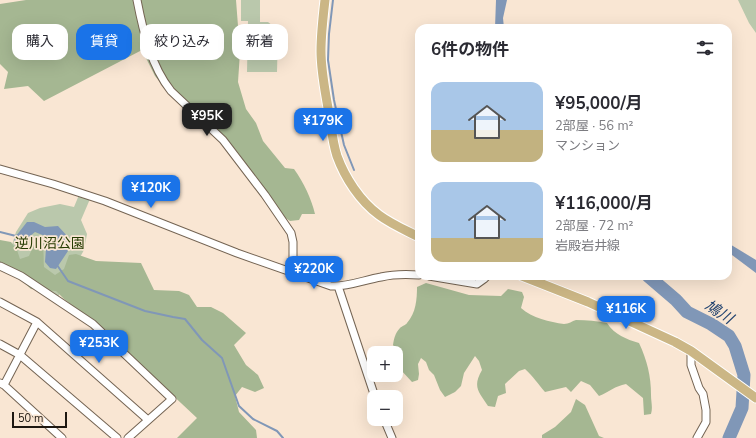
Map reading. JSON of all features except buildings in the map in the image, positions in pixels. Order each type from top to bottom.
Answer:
[{"type":"main road","points":[[326,0],[322,30],[322,76],[337,156],[348,180],[365,201],[379,215],[396,226],[415,234]]},
{"type":"main road","points":[[532,280],[588,302],[691,351],[755,398]]},
{"type":"street","points":[[137,0],[150,51],[157,69],[166,84],[171,91],[223,140],[291,232],[293,242],[294,273]]},
{"type":"street","points":[[0,169],[53,184],[104,201],[236,253],[331,286],[362,282],[382,276],[403,274],[415,275]]},
{"type":"street","points":[[0,266],[21,276],[93,324],[172,399],[128,438]]},
{"type":"street","points":[[453,280],[477,284],[483,280]]},
{"type":"street","points":[[338,286],[373,390]]},
{"type":"street","points":[[0,302],[38,322],[148,420]]},
{"type":"street","points":[[38,322],[2,384],[62,438]]},
{"type":"street","points":[[0,344],[20,355],[117,438]]},
{"type":"street","points":[[691,351],[691,364],[703,394],[706,410],[706,422],[697,438]]},
{"type":"street","points":[[387,426],[392,438]]},
{"type":"green space","points":[[26,0],[236,0],[238,24],[232,24],[232,60],[239,60],[238,82],[246,109],[256,123],[263,141],[285,168],[294,169],[298,174],[309,196],[315,214],[302,214],[299,220],[290,221],[284,217],[236,150],[216,128],[192,106],[172,97],[155,76],[147,60],[224,60],[224,24],[140,24],[140,51],[132,55],[132,24],[76,24],[76,60],[123,60],[44,101],[28,86],[4,89],[8,72],[0,64],[0,4]]},
{"type":"green space","points":[[241,0],[260,0],[260,22],[268,22],[270,24],[248,24],[248,21],[241,21]]},
{"type":"green space","points":[[738,0],[756,0],[756,33],[749,23]]},
{"type":"green space","points":[[247,60],[277,60],[277,72],[247,72]]},
{"type":"green space","name":"逆川沼公園","points":[[79,195],[90,199],[81,220],[87,234],[84,250],[58,297],[22,273],[12,245],[16,232],[28,213],[40,208],[60,204],[74,207]]},
{"type":"green space","points":[[0,240],[11,242],[17,250],[20,259],[29,256],[35,242],[41,243],[44,267],[55,275],[64,269],[69,255],[76,254],[96,261],[141,263],[154,290],[179,291],[189,295],[197,307],[211,307],[223,313],[246,333],[234,345],[246,365],[258,375],[264,388],[255,392],[242,387],[235,396],[239,412],[256,430],[257,438],[177,438],[197,418],[151,375],[109,332],[91,320],[56,291],[31,289],[20,279],[6,272],[0,264]]},
{"type":"green space","points":[[426,283],[469,295],[501,296],[508,289],[522,292],[524,297],[521,308],[541,319],[564,324],[576,320],[607,323],[621,336],[639,343],[649,375],[652,407],[651,414],[644,415],[643,398],[626,384],[599,396],[590,385],[581,381],[571,392],[566,387],[545,392],[525,369],[519,371],[505,384],[506,393],[498,396],[495,407],[488,406],[478,389],[477,381],[482,370],[479,361],[475,356],[464,373],[461,386],[455,392],[445,397],[426,362],[421,358],[418,364],[418,380],[412,382],[403,372],[403,346],[393,345],[397,332],[406,324],[412,315],[416,301],[417,287]]},
{"type":"green space","points":[[576,399],[585,405],[599,436],[604,438],[542,438],[542,435],[555,427],[571,412]]},
{"type":"water","points":[[496,0],[507,0],[503,18],[504,24],[495,24]]},
{"type":"water","points":[[27,222],[34,222],[45,227],[58,226],[70,239],[68,251],[56,269],[50,268],[45,262],[45,236],[35,232],[20,244],[14,241]]},
{"type":"water","points":[[732,245],[756,260],[756,273],[732,255]]},
{"type":"waterway","points":[[333,0],[328,60],[334,100],[344,145],[354,170]]},
{"type":"waterway","points":[[0,232],[16,236],[18,235]]},
{"type":"waterway","points":[[57,265],[68,281],[145,311],[185,319],[202,340],[222,358],[239,406],[253,419],[277,431],[283,438]]},
{"type":"waterway","name":"鳩川","points":[[653,280],[676,300],[687,312],[711,324],[729,336],[735,346],[744,375],[742,408],[729,438]]}]
